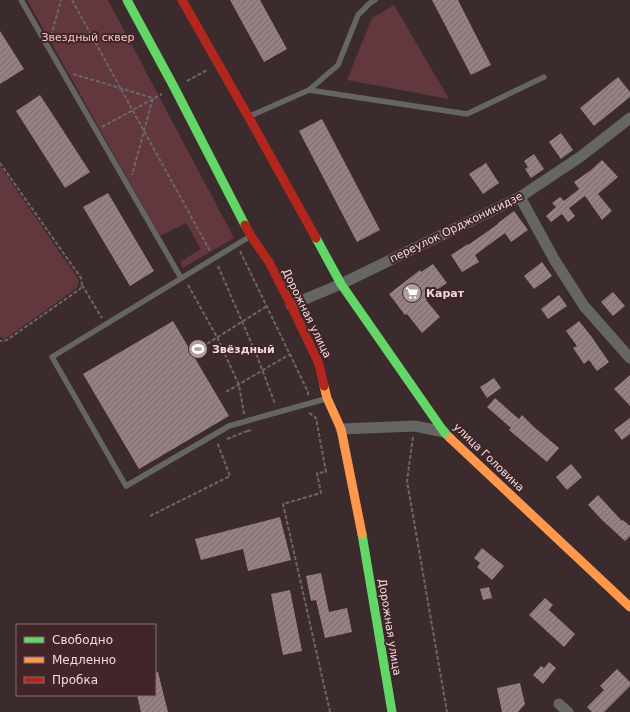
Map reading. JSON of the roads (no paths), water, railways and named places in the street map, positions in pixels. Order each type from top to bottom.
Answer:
[{"type":"main road","name":"Дорожная улица","points":[[127,0],[251,236],[269,262],[319,364],[328,398],[341,429],[360,521],[392,712]]},
{"type":"main road","name":"улица Головина","points":[[182,0],[341,284],[444,432],[630,608]]},
{"type":"street","name":"переулок Орджоникидзе","points":[[291,305],[341,284],[520,197],[580,157],[630,118]]},
{"type":"street","points":[[520,197],[554,259],[584,306],[630,358]]},
{"type":"street","points":[[341,429],[415,426],[444,432]]},
{"type":"street","points":[[559,704],[568,712]]},
{"type":"lane","points":[[21,0],[184,280]]},
{"type":"lane","points":[[248,116],[309,90],[338,65],[358,15],[375,0]]},
{"type":"lane","points":[[309,90],[467,114],[544,77]]},
{"type":"lane","points":[[251,236],[214,258],[184,280],[106,324],[52,357],[126,486],[229,426],[328,398]]},
{"type":"place","name":"Карат","points":[[412,293]]},
{"type":"place","name":"Звёздный","points":[[198,349]]},
{"type":"park label","name":"Звездный сквер","points":[[88,37]]}]
